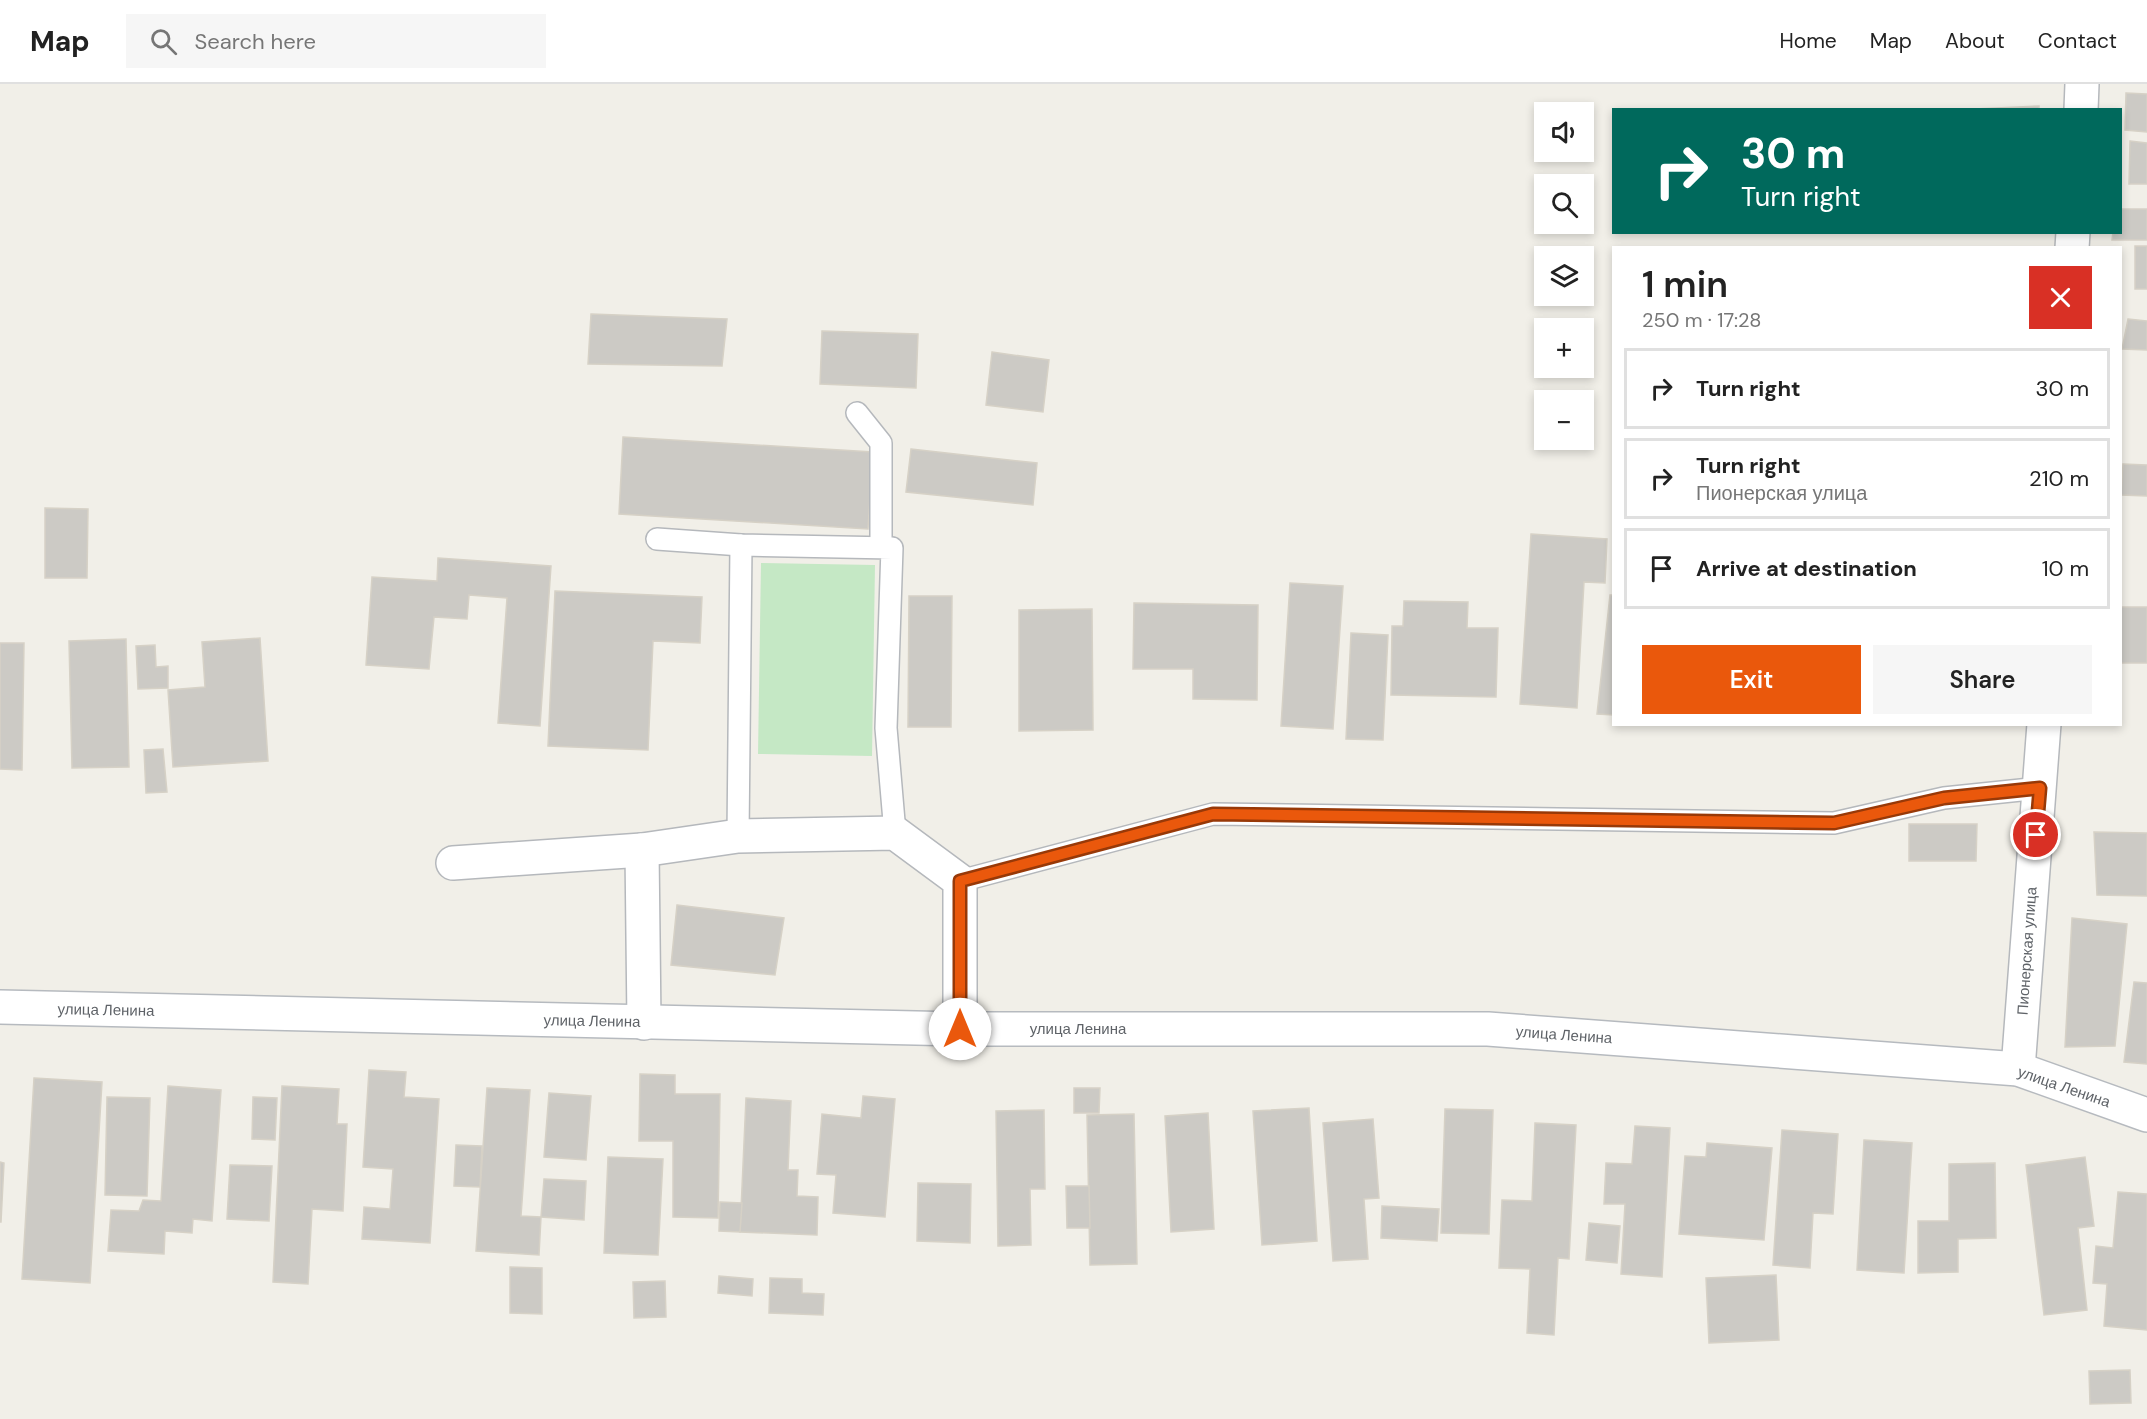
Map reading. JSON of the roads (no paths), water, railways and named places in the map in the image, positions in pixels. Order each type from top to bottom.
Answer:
[{"type":"street","points":[[2081,108],[2082,84]]},
{"type":"street","name":"Пионерская улица","points":[[2018,1069],[2044,726]]},
{"type":"street","points":[[453,863],[642,850],[738,836],[895,833],[960,881],[960,1029]]},
{"type":"street","points":[[642,850],[644,1023]]},
{"type":"street","name":"улица Ленина","points":[[0,1007],[960,1029],[1488,1029],[2018,1069],[2147,1116]]},
{"type":"lane","points":[[857,413],[881,443],[881,546]]},
{"type":"lane","points":[[657,539],[741,546],[881,546],[892,548],[886,728],[895,833]]},
{"type":"lane","points":[[738,836],[741,546]]},
{"type":"lane","points":[[960,881],[1213,814],[1834,823],[1944,798],[2040,788]]}]
